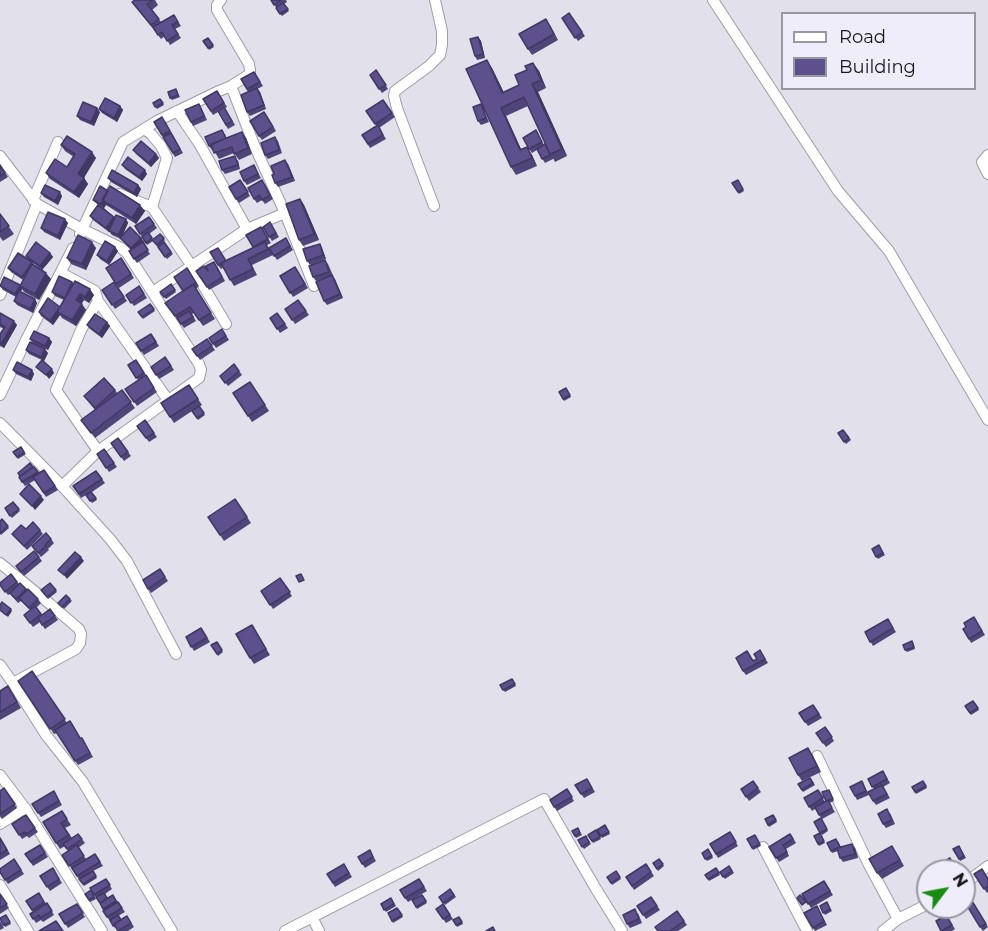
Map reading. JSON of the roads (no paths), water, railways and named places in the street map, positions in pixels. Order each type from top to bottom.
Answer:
[{"type":"street","points":[[0,394],[123,142],[177,111],[231,86],[250,74],[244,55],[217,10],[217,5],[221,0]]},
{"type":"street","points":[[434,206],[394,96],[395,91],[440,55],[441,31],[435,0]]},
{"type":"street","points":[[713,0],[838,191],[889,251],[988,420]]},
{"type":"street","points":[[231,86],[315,286]]},
{"type":"street","points":[[177,111],[200,145],[247,230]]},
{"type":"street","points":[[144,129],[161,146],[167,158],[152,207]]},
{"type":"street","points":[[0,295],[58,142]]},
{"type":"street","points":[[988,155],[982,162],[988,174]]},
{"type":"street","points":[[0,156],[35,202],[127,253],[201,370],[199,378],[99,451],[62,486]]},
{"type":"street","points":[[102,187],[152,207],[226,324]]},
{"type":"street","points":[[153,292],[247,230],[285,213]]},
{"type":"street","points":[[61,273],[95,291],[98,301],[168,400]]},
{"type":"street","points":[[98,301],[81,330],[56,390],[99,451]]},
{"type":"street","points":[[0,423],[62,486],[127,561],[176,654]]},
{"type":"street","points":[[0,563],[79,629],[81,634],[80,643],[76,649],[13,682]]},
{"type":"street","points":[[0,665],[46,735],[83,782],[172,931]]},
{"type":"street","points":[[817,756],[898,920]]},
{"type":"street","points":[[0,775],[25,808],[102,931]]},
{"type":"street","points":[[285,931],[544,800],[622,931]]},
{"type":"street","points":[[0,824],[25,808]]},
{"type":"street","points":[[763,847],[807,931]]},
{"type":"street","points":[[0,885],[28,931]]},
{"type":"street","points":[[883,931],[916,910]]},
{"type":"street","points":[[312,917],[319,931]]}]
